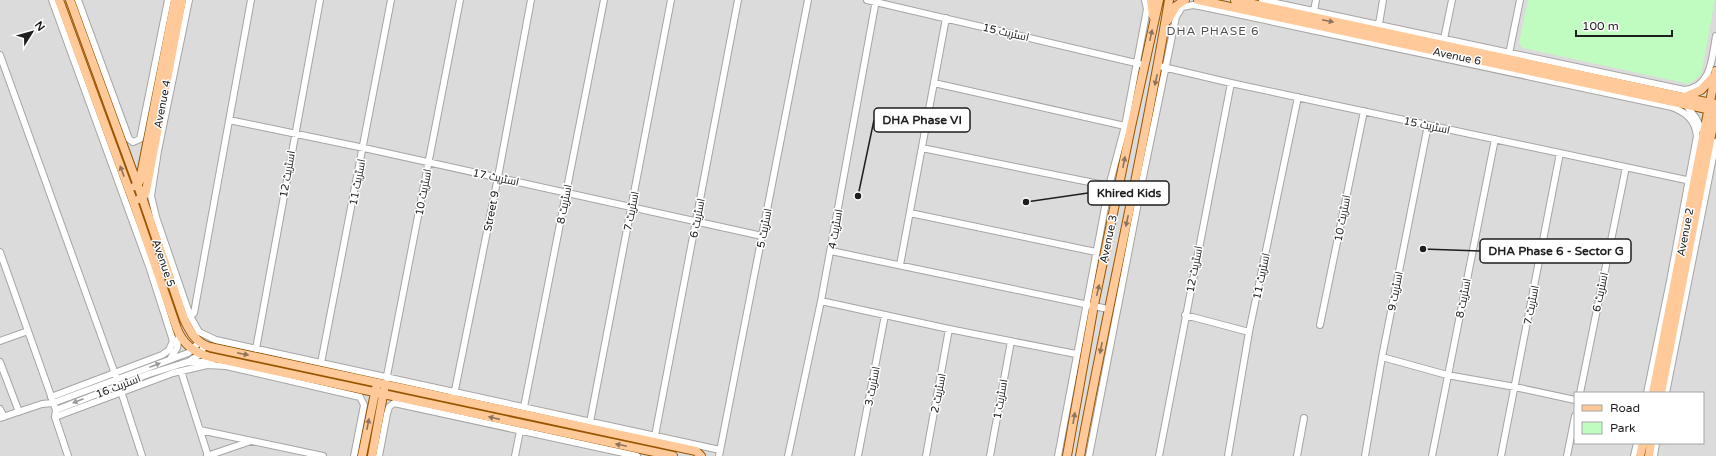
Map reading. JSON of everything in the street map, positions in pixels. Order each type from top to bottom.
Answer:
[{"type":"main road","name":"Avenue 5","points":[[59,0],[133,201],[179,334],[197,352]]},
{"type":"main road","name":"Avenue 5","points":[[70,0],[142,197],[184,319],[192,335],[202,344]]},
{"type":"main road","name":"Avenue 4","points":[[137,185],[140,180],[175,0]]},
{"type":"main road","name":"Avenue 4","points":[[142,197],[146,191],[182,0]]},
{"type":"main road","points":[[1151,0],[1154,20]]},
{"type":"main road","name":"Avenue 3","points":[[1067,456],[1090,304],[1141,64],[1159,0]]},
{"type":"main road","name":"Avenue 3","points":[[1080,456],[1108,309],[1163,66],[1169,0]]},
{"type":"main road","points":[[1166,23],[1176,6],[1185,0]]},
{"type":"main road","name":"Avenue 6","points":[[1235,0],[1714,108]]},
{"type":"main road","name":"Avenue 6","points":[[1202,3],[1650,93]]},
{"type":"main road","points":[[1685,101],[1701,90],[1716,73]]},
{"type":"main road","name":"Avenue 2","points":[[1653,392],[1699,181],[1712,136],[1716,73]]},
{"type":"main road","name":"Avenue 2","points":[[1661,392],[1699,181]]},
{"type":"main road","points":[[128,188],[137,185]]},
{"type":"main road","points":[[133,201],[142,197]]},
{"type":"main road","points":[[202,344],[377,382],[386,381],[454,395],[696,451],[701,456]]},
{"type":"main road","points":[[197,352],[384,394],[400,401],[534,431],[673,456]]},
{"type":"main road","points":[[372,456],[384,413],[386,381]]},
{"type":"main road","points":[[362,456],[377,382]]},
{"type":"main road","points":[[1640,456],[1643,444]]},
{"type":"main road","points":[[1649,456],[1652,444]]},
{"type":"street","points":[[52,0],[150,269],[172,335],[172,345],[167,352],[118,382]]},
{"type":"street","points":[[78,0],[129,139],[134,142],[140,139],[168,0]]},
{"type":"street","points":[[189,0],[158,152],[151,196],[156,217],[190,316],[199,332],[210,338],[322,363],[386,381]]},
{"type":"street","points":[[190,316],[194,313],[251,0]]},
{"type":"street","name":"اسٹریٹ 12","points":[[256,349],[294,133],[320,0]]},
{"type":"street","name":"اسٹریٹ 11","points":[[322,363],[391,0]]},
{"type":"street","name":"اسٹریٹ 10","points":[[386,381],[460,0]]},
{"type":"street","name":"Street 9","points":[[454,395],[498,177],[531,0]]},
{"type":"street","name":"اسٹریٹ 8","points":[[524,407],[604,0]]},
{"type":"street","name":"اسٹریٹ 7","points":[[590,422],[671,0]]},
{"type":"street","name":"اسٹریٹ 6","points":[[655,436],[738,0]]},
{"type":"street","name":"اسٹریٹ 5","points":[[720,453],[808,0]]},
{"type":"street","name":"اسٹریٹ 15","points":[[867,0],[1141,64]]},
{"type":"street","points":[[1058,456],[1076,354],[1090,304],[1096,252],[1109,186],[1141,64],[1147,9],[1145,0]]},
{"type":"street","points":[[1262,0],[1379,24],[1509,54],[1650,93],[1690,116],[1695,125],[1697,136],[1699,181],[1666,392]]},
{"type":"street","points":[[1314,11],[1316,0]]},
{"type":"street","points":[[1379,24],[1383,0]]},
{"type":"street","points":[[1444,39],[1452,0]]},
{"type":"street","points":[[1509,54],[1520,0]]},
{"type":"street","name":"اسٹریٹ 4","points":[[788,456],[822,301],[876,1]]},
{"type":"street","points":[[1089,456],[1163,66],[1177,14],[1185,6],[1202,3]]},
{"type":"street","points":[[900,265],[946,18]]},
{"type":"street","points":[[1650,93],[1684,90],[1699,85],[1705,80],[1709,73],[1716,40]]},
{"type":"street","points":[[0,55],[118,382],[142,456]]},
{"type":"street","name":"اسٹریٹ 15","points":[[1163,66],[1231,83],[1428,126],[1716,184]]},
{"type":"street","points":[[934,83],[1125,126]]},
{"type":"street","name":"اسٹریٹ 12","points":[[1159,456],[1231,83]]},
{"type":"street","name":"اسٹریٹ 11","points":[[1228,456],[1249,332],[1298,97]]},
{"type":"street","points":[[1647,392],[1670,281],[1712,136],[1696,118],[1685,101]]},
{"type":"street","name":"اسٹریٹ 10","points":[[1320,325],[1364,111]]},
{"type":"street","name":"اسٹریٹ 17","points":[[229,120],[498,177],[762,236]]},
{"type":"street","name":"اسٹریٹ 9","points":[[1365,456],[1382,357],[1428,126]]},
{"type":"street","name":"اسٹریٹ 8","points":[[1432,456],[1495,139]]},
{"type":"street","points":[[922,148],[1109,186]]},
{"type":"street","name":"اسٹریٹ 7","points":[[1501,456],[1560,153]]},
{"type":"street","name":"اسٹریٹ 6","points":[[1580,392],[1626,167]]},
{"type":"street","points":[[910,213],[1096,252]]},
{"type":"street","points":[[831,251],[1090,304],[1108,309]]},
{"type":"street","points":[[0,252],[52,400],[68,456]]},
{"type":"street","points":[[156,268],[165,265]]},
{"type":"street","points":[[822,301],[949,330],[1076,354]]},
{"type":"street","name":"اسٹریٹ 3","points":[[858,456],[885,315]]},
{"type":"street","points":[[1185,315],[1249,332]]},
{"type":"street","name":"اسٹریٹ 2","points":[[926,456],[949,330]]},
{"type":"street","points":[[0,341],[28,331]]},
{"type":"street","points":[[170,359],[177,348],[179,334]]},
{"type":"street","name":"اسٹریٹ 1","points":[[990,456],[1011,341]]},
{"type":"street","points":[[188,362],[202,344]]},
{"type":"street","name":"اسٹریٹ 16","points":[[55,413],[118,382],[170,359],[197,352]]},
{"type":"street","points":[[1382,357],[1447,375],[1515,387],[1574,400]]},
{"type":"street","points":[[188,362],[195,363],[219,358]]},
{"type":"street","points":[[0,362],[19,412]]},
{"type":"street","name":"اسٹریٹ 16","points":[[118,382],[188,362]]},
{"type":"street","points":[[0,409],[2,418],[52,400],[118,382],[161,377],[208,365],[226,366],[356,395],[363,400],[364,405],[354,456]]},
{"type":"street","points":[[181,371],[207,456],[252,440]]},
{"type":"street","points":[[454,395],[524,407],[655,436],[720,453]]},
{"type":"street","points":[[379,456],[384,413],[391,404],[400,401],[520,431],[534,431],[637,456]]},
{"type":"street","points":[[1297,456],[1304,418]]},
{"type":"street","points":[[1567,456],[1574,421]]},
{"type":"street","points":[[200,430],[323,456]]},
{"type":"street","points":[[515,456],[520,431]]},
{"type":"street","points":[[1634,456],[1637,444]]},
{"type":"street","points":[[1654,456],[1656,444]]},
{"type":"shaded area","points":[[0,0],[1716,0],[1716,456],[0,456]]},
{"type":"green space","points":[[1528,0],[1715,0],[1701,75],[1689,84],[1523,48],[1519,43]]},
{"type":"place","name":"DHA Phase VI","points":[[858,196]]},
{"type":"place","name":"Khired Kids","points":[[1026,202]]},
{"type":"place","name":"DHA Phase 6 - Sector G","points":[[1423,249]]},
{"type":"district","name":"DHA PHASE 6","points":[[1213,31]]}]
